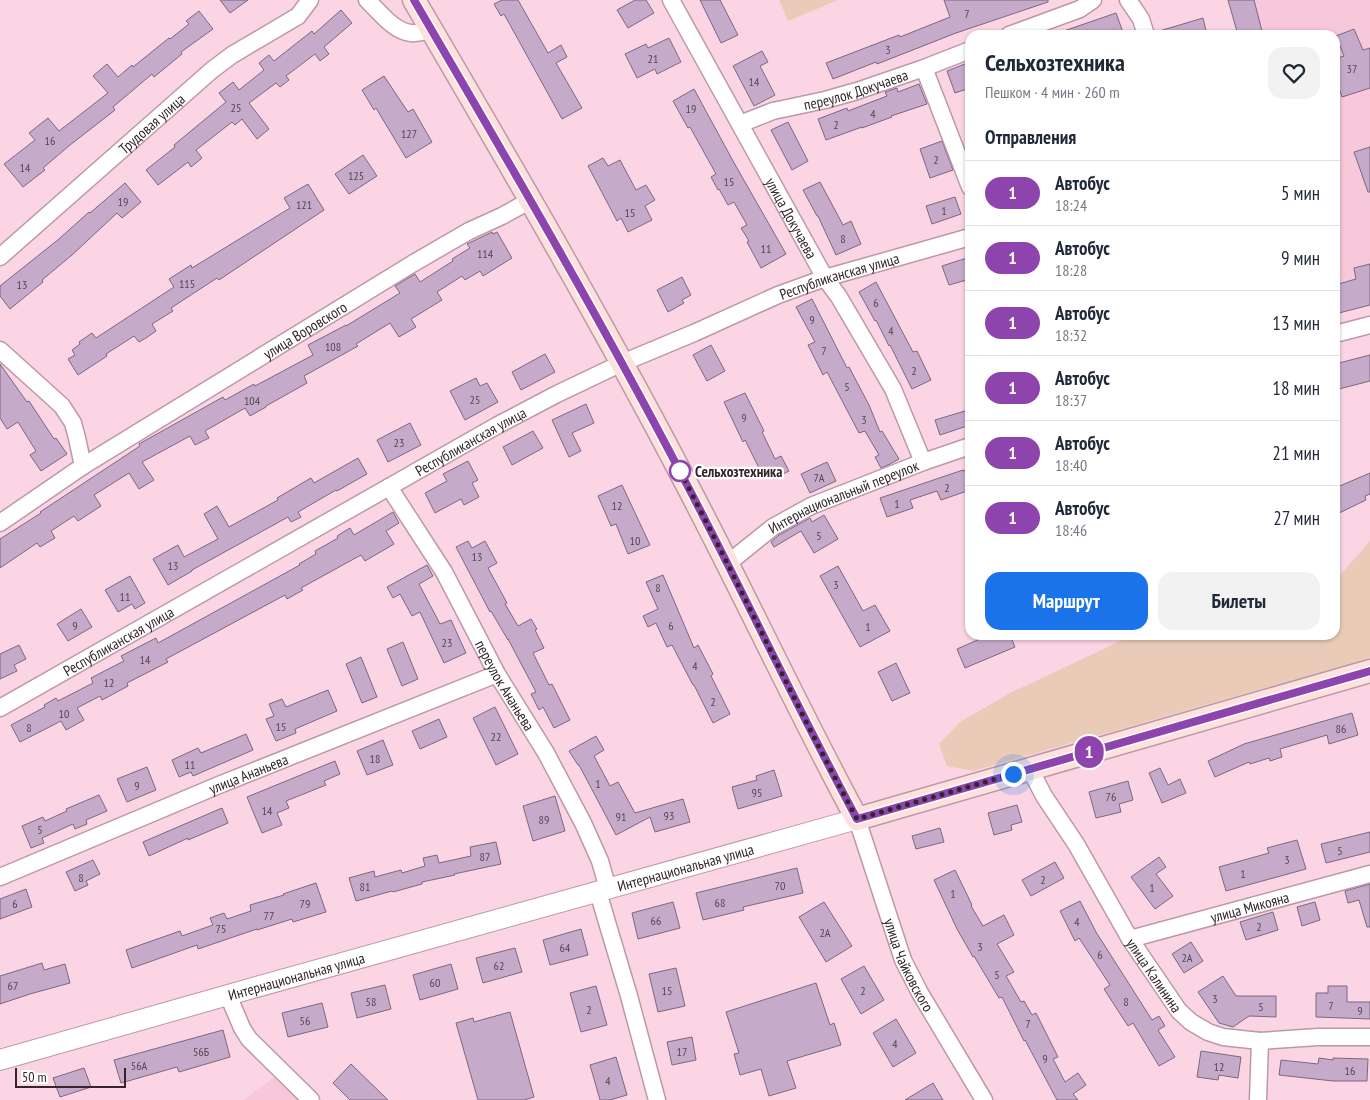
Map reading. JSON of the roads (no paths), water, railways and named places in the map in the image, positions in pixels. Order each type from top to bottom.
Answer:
[{"type":"main road","points":[[414,0],[531,200],[622,363],[685,481],[825,760],[857,819]]},
{"type":"main road","name":"Интернациональная улица","points":[[857,819],[1370,671]]},
{"type":"street","name":"Трудовая улица","points":[[0,257],[212,70],[232,55],[298,16],[310,0]]},
{"type":"street","points":[[367,0],[394,26],[401,30],[413,34],[431,30]]},
{"type":"street","name":"улица Докучаева","points":[[672,0],[825,278],[893,389],[923,462]]},
{"type":"street","points":[[1023,30],[1080,9],[1093,0]]},
{"type":"street","points":[[1128,0],[1140,19],[1144,30]]},
{"type":"street","name":"переулок Докучаева","points":[[740,124],[773,111],[825,100],[924,68],[965,52]]},
{"type":"street","points":[[924,68],[965,175]]},
{"type":"street","name":"улица Воровского","points":[[0,523],[83,466],[412,264],[469,231],[531,200]]},
{"type":"street","name":"Республиканская улица","points":[[0,708],[557,394],[622,363],[778,295],[825,278],[965,238]]},
{"type":"street","points":[[1340,333],[1370,325]]},
{"type":"street","points":[[0,350],[62,406],[73,423],[83,466]]},
{"type":"street","name":"Интернациональный переулок","points":[[727,564],[773,528],[811,506],[965,448]]},
{"type":"street","name":"переулок Ананьева","points":[[389,487],[444,572],[497,674],[546,752],[569,795],[600,861],[603,890],[657,1100]]},
{"type":"street","name":"улица Ананьева","points":[[0,877],[219,785],[497,674]]},
{"type":"street","name":"улица Калинина","points":[[1030,769],[1044,796],[1076,844],[1130,939],[1179,1012],[1191,1022],[1208,1032],[1223,1037],[1260,1041],[1318,1037],[1370,1037]]},
{"type":"street","name":"Интернациональная улица","points":[[0,1060],[857,819]]},
{"type":"street","name":"улица Чайковского","points":[[857,819],[903,960],[920,993],[984,1100]]},
{"type":"street","name":"улица Микояна","points":[[1130,939],[1370,874]]},
{"type":"street","points":[[228,995],[242,1028],[249,1039],[311,1100]]},
{"type":"street","points":[[1258,1100],[1260,1041]]},
{"type":"place","name":"Сельхозтехника","points":[[680,471]]}]
